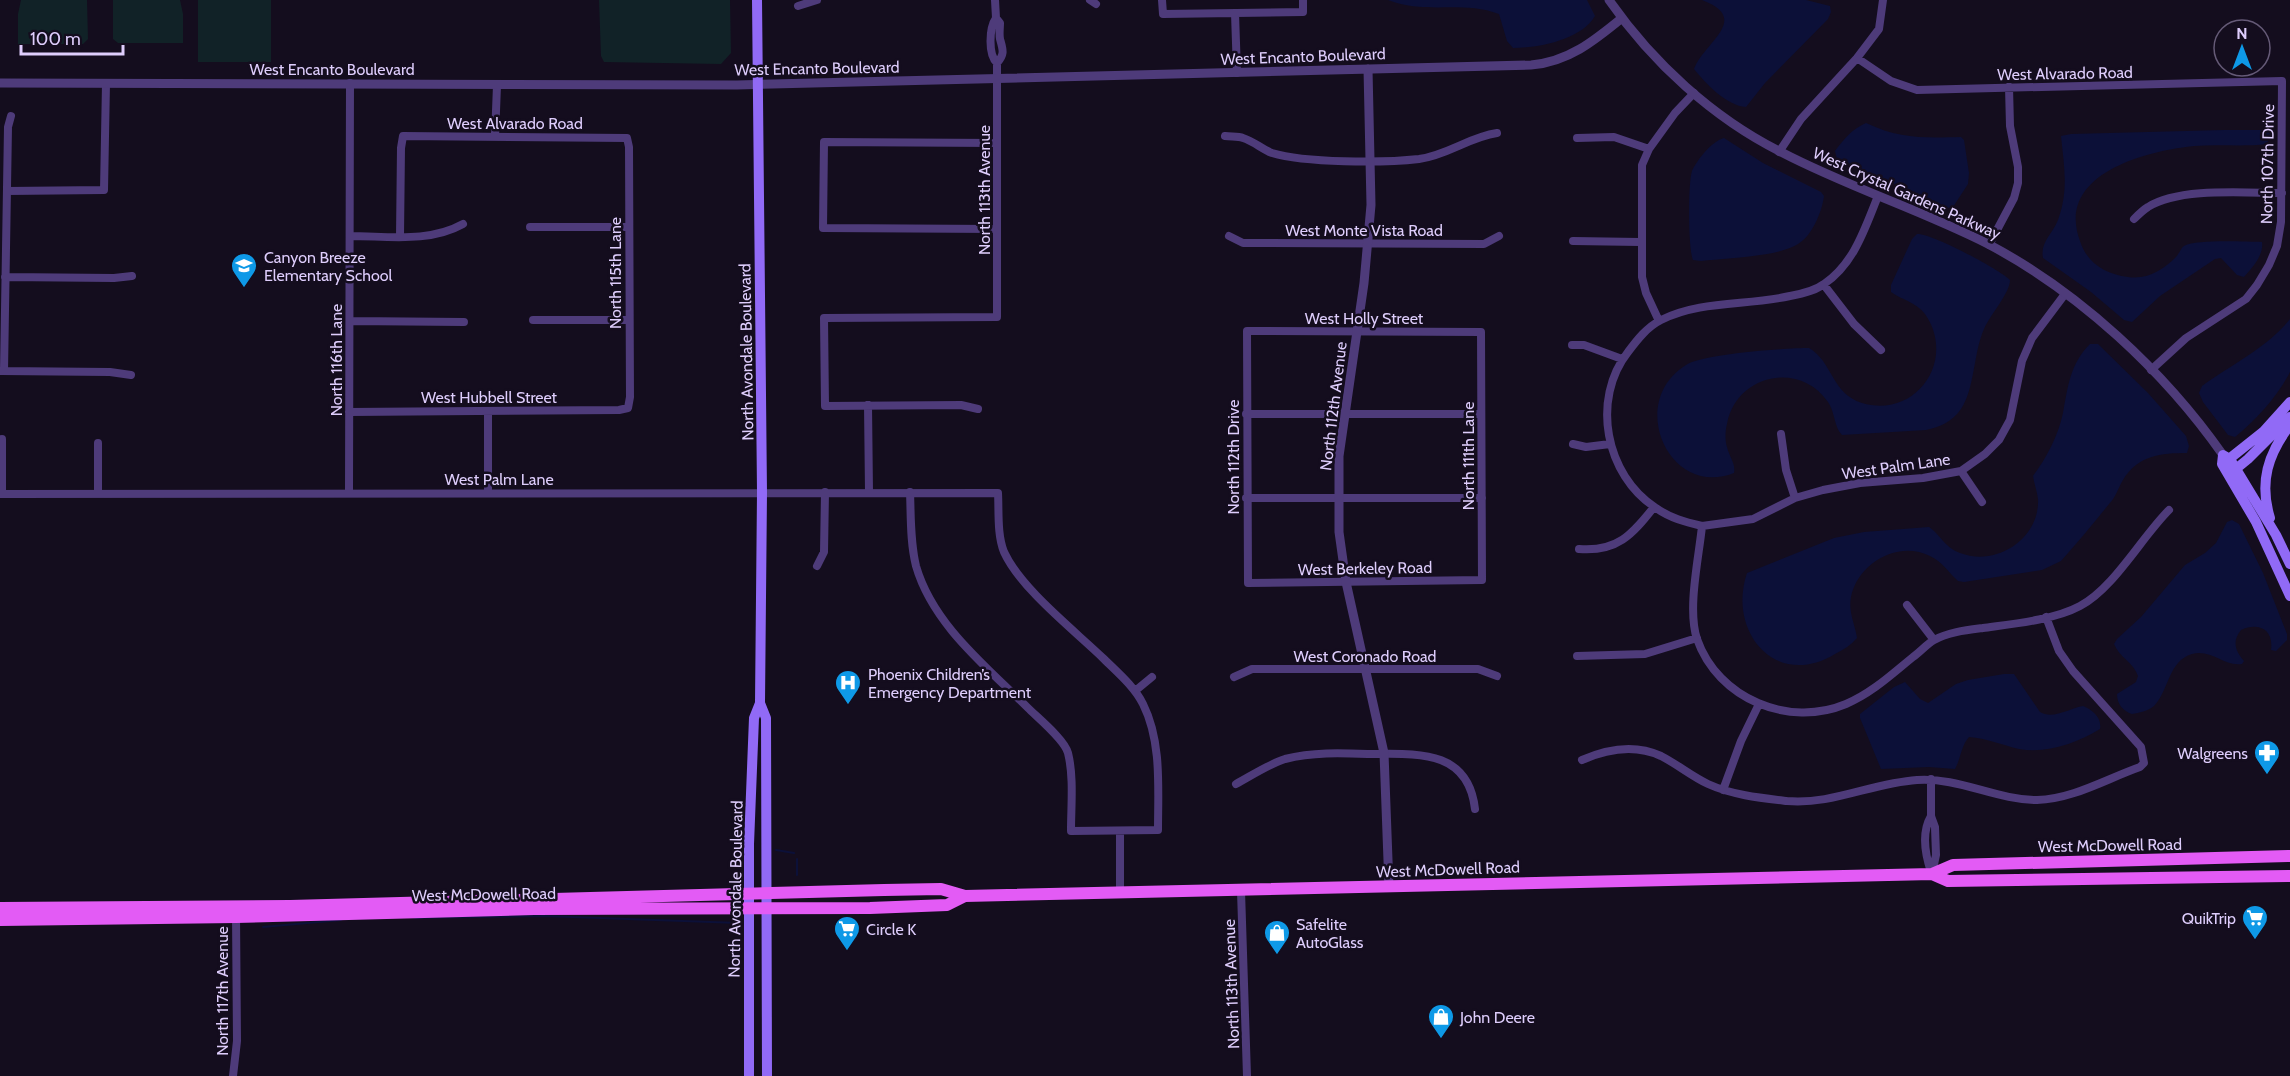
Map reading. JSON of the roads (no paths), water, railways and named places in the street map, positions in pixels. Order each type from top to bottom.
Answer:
[{"type":"main road","name":"North Avondale Boulevard","points":[[749,1076],[749,893],[754,718],[760,703],[762,492],[757,0]]},
{"type":"main road","points":[[2228,465],[2290,402]]},
{"type":"main road","points":[[2228,465],[2290,417]]},
{"type":"main road","points":[[2276,536],[2265,499],[2265,479],[2270,456],[2290,425]]},
{"type":"main road","points":[[2228,465],[2276,536],[2290,564],[2279,568]]},
{"type":"main road","points":[[2228,465],[2279,568],[2290,596]]},
{"type":"main road","name":"North Avondale Boulevard","points":[[760,703],[766,718],[767,1076]]},
{"type":"main road","name":"West McDowell Road","points":[[0,920],[749,893],[941,890],[965,896],[1932,874],[1953,865],[2290,856]]},
{"type":"main road","name":"West McDowell Road","points":[[1932,874],[1948,881],[2290,876]]},
{"type":"main road","name":"West McDowell Road","points":[[0,908],[236,912],[765,909],[947,905],[965,896]]},
{"type":"street","points":[[798,6],[817,0]]},
{"type":"street","name":"North 113th Avenue","points":[[868,405],[825,406],[824,318],[997,317],[997,63],[990,54],[1000,22],[996,18],[995,0]]},
{"type":"street","points":[[1162,0],[1163,14],[1304,12],[1303,0]]},
{"type":"street","name":"West Crystal Gardens Parkway","points":[[1609,0],[1658,59],[1694,93],[1746,133],[1779,152],[1989,245],[2036,273],[2065,294],[2111,329],[2151,370],[2196,419],[2228,465]]},
{"type":"street","points":[[1779,152],[1801,119],[1857,58],[1879,29],[1883,0]]},
{"type":"street","points":[[1235,13],[1237,73]]},
{"type":"street","name":"West Encanto Boulevard","points":[[0,83],[757,84],[1545,64],[1575,53],[1622,18]]},
{"type":"street","name":"North 113th Avenue","points":[[996,39],[1004,49],[1003,56],[997,63]]},
{"type":"street","name":"West Alvarado Road","points":[[1857,58],[1890,81],[1917,90],[2282,81]]},
{"type":"street","name":"North 112th Avenue","points":[[1368,69],[1371,205],[1357,331],[1339,456],[1339,532],[1346,582],[1384,753],[1389,887]]},
{"type":"street","name":"North 107th Drive","points":[[2151,370],[2186,338],[2246,299],[2257,285],[2277,246],[2282,193],[2282,81]]},
{"type":"street","points":[[7,191],[104,190],[106,83]]},
{"type":"street","name":"North 116th Lane","points":[[349,493],[350,83]]},
{"type":"street","points":[[495,137],[496,85]]},
{"type":"street","points":[[1989,245],[2014,198],[2018,183],[2018,167],[2010,126],[2009,87]]},
{"type":"street","points":[[1659,321],[1643,287],[1640,242],[1640,174],[1649,149],[1675,112],[1694,93]]},
{"type":"street","points":[[11,116],[8,128],[2,371],[110,372],[131,375]]},
{"type":"street","points":[[1225,136],[1243,138],[1272,153],[1313,160],[1371,160],[1421,158],[1453,149],[1480,135],[1497,133]]},
{"type":"street","name":"West Alvarado Road","points":[[400,236],[403,136],[627,138]]},
{"type":"street","points":[[1576,138],[1614,137],[1649,149]]},
{"type":"street","name":"North 115th Lane","points":[[627,138],[629,147],[630,397],[628,408]]},
{"type":"street","points":[[997,143],[824,142],[823,228],[997,229]]},
{"type":"street","points":[[2134,219],[2148,207],[2175,197],[2211,193],[2282,193]]},
{"type":"street","points":[[1878,196],[1848,261],[1824,285],[1780,298],[1691,308],[1659,321],[1635,342],[1611,379],[1606,418],[1610,444],[1621,472],[1654,507],[1677,520],[1702,526],[1693,604],[1697,638],[1710,662],[1726,683],[1759,704],[1781,711],[1801,714],[1819,712],[1845,704],[1870,691],[1935,640],[1963,631],[2046,617],[2079,607],[2100,593],[2169,510]]},
{"type":"street","points":[[350,236],[427,237],[447,232],[463,224]]},
{"type":"street","points":[[530,227],[629,227]]},
{"type":"street","name":"West Monte Vista Road","points":[[1229,236],[1243,243],[1484,244],[1499,236]]},
{"type":"street","points":[[1573,241],[1640,242]]},
{"type":"street","points":[[5,277],[114,278],[132,276]]},
{"type":"street","points":[[1824,285],[1854,324],[1881,350]]},
{"type":"street","name":"West Palm Lane","points":[[1702,526],[1754,519],[1795,498],[1860,483],[1923,478],[1961,471],[1985,454],[1999,440],[2010,420],[2022,362],[2032,338],[2065,294]]},
{"type":"street","points":[[533,320],[629,320]]},
{"type":"street","points":[[350,321],[464,322]]},
{"type":"street","name":"West Holly Street","points":[[1247,331],[1481,332]]},
{"type":"street","name":"North 112th Drive","points":[[1247,331],[1248,583]]},
{"type":"street","name":"North 111th Lane","points":[[1481,332],[1482,580]]},
{"type":"street","points":[[1572,345],[1584,345],[1622,359]]},
{"type":"street","points":[[869,492],[868,405],[961,405],[978,409]]},
{"type":"street","name":"West Hubbell Street","points":[[350,412],[619,410],[628,408]]},
{"type":"street","points":[[488,411],[488,492]]},
{"type":"street","points":[[1246,414],[1481,414]]},
{"type":"street","points":[[1781,434],[1786,470],[1795,498]]},
{"type":"street","points":[[1,494],[2,439]]},
{"type":"street","points":[[98,443],[98,492]]},
{"type":"street","points":[[1573,444],[1586,447],[1610,444]]},
{"type":"street","points":[[1961,471],[1982,502]]},
{"type":"street","name":"West Palm Lane","points":[[1,494],[98,492],[998,493],[1000,534],[1004,550],[1015,570],[1027,586],[1135,691]]},
{"type":"street","points":[[817,566],[824,552],[825,492]]},
{"type":"street","points":[[910,492],[916,566],[926,591],[952,633],[1068,750],[1071,776],[1071,831],[1158,830],[1156,750],[1150,722],[1135,691],[1152,677]]},
{"type":"street","points":[[1246,498],[1482,498]]},
{"type":"street","points":[[1579,549],[1596,550],[1624,540],[1654,507]]},
{"type":"street","name":"West Berkeley Road","points":[[1248,583],[1482,580]]},
{"type":"street","points":[[1907,605],[1935,640]]},
{"type":"street","points":[[1582,760],[1600,752],[1622,749],[1647,752],[1661,756],[1706,783],[1724,790],[1751,796],[1805,802],[1930,779],[1963,784],[2013,797],[2037,800],[2061,797],[2144,763],[2141,747],[2073,671],[2059,651],[2046,617]]},
{"type":"street","points":[[1577,656],[1645,654],[1697,638]]},
{"type":"street","name":"West Coronado Road","points":[[1234,677],[1252,669],[1478,669],[1497,676]]},
{"type":"street","points":[[1724,790],[1741,741],[1759,704]]},
{"type":"street","points":[[1236,784],[1283,760],[1318,753],[1428,756],[1448,763],[1465,776],[1473,793],[1475,809]]},
{"type":"street","points":[[1930,779],[1931,816],[1926,825],[1925,836],[1926,856],[1932,874]]},
{"type":"street","points":[[1120,831],[1120,893]]},
{"type":"street","name":"North 113th Avenue","points":[[1241,891],[1247,1076]]},
{"type":"street","name":"North 117th Avenue","points":[[233,1076],[237,1041],[236,912]]},
{"type":"waterway","points":[[776,850],[794,853]]},
{"type":"waterway","points":[[797,859],[797,875]]},
{"type":"waterway","points":[[415,918],[544,916],[739,923]]},
{"type":"waterway","points":[[263,927],[341,920]]},
{"type":"place","name":"Canyon Breeze Elementary School","points":[[244,289]]},
{"type":"place","name":"Phoenix Children’s Emergency Department","points":[[848,706]]},
{"type":"place","name":"Walgreens","points":[[2267,776]]},
{"type":"place","name":"QuikTrip","points":[[2255,941]]},
{"type":"place","name":"Circle K","points":[[847,952]]},
{"type":"place","name":"Safelite AutoGlass","points":[[1277,956]]},
{"type":"place","name":"John Deere","points":[[1441,1040]]}]
